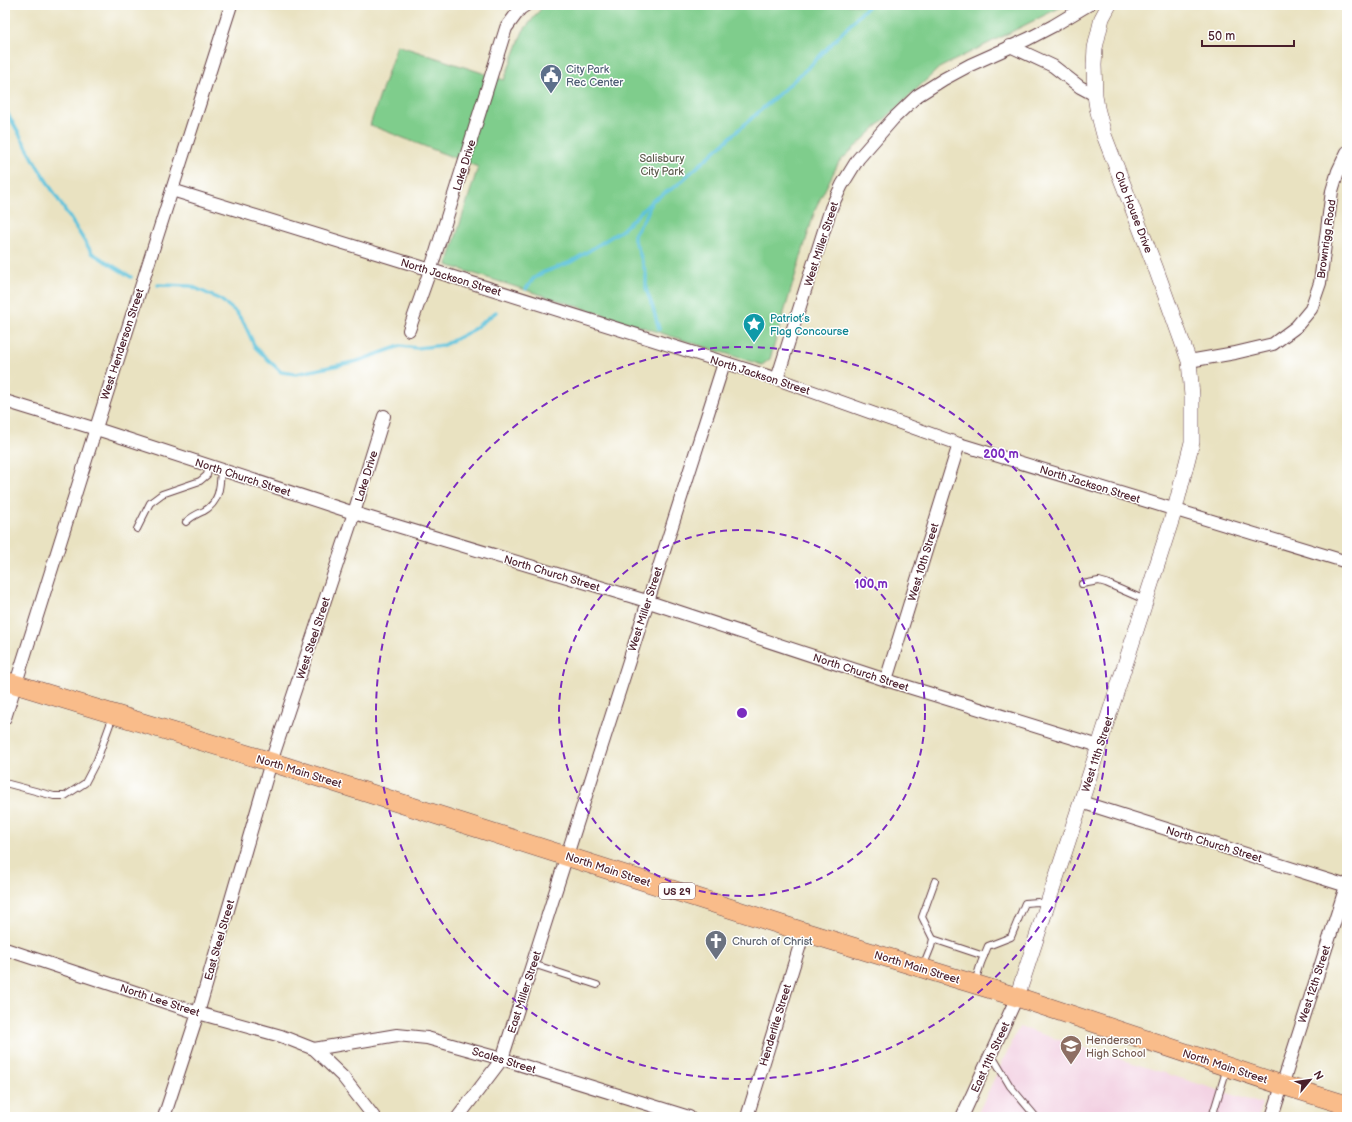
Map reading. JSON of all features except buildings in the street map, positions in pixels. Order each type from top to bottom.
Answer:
[{"type":"main road","name":"North Main Street","points":[[10,683],[271,762],[804,932],[974,984],[1347,1105]]},
{"type":"street","name":"West Henderson Street","points":[[5,718],[10,683],[96,428],[231,5]]},
{"type":"street","points":[[508,5],[523,7]]},
{"type":"street","points":[[1010,46],[1053,26],[1088,5]]},
{"type":"street","name":"Club House Drive","points":[[1109,5],[1102,18],[1095,48],[1095,95],[1099,121],[1156,269],[1189,361],[1192,396],[1192,442],[1175,509]]},
{"type":"street","name":"Lake Drive","points":[[409,330],[431,270],[506,28],[523,7]]},
{"type":"street","points":[[1010,46],[1053,66],[1095,95]]},
{"type":"street","name":"West Miller Street","points":[[777,379],[830,208],[858,159],[893,119],[917,96],[944,79],[1010,46]]},
{"type":"street","name":"Brownrigg Road","points":[[1189,361],[1235,353],[1273,344],[1296,327],[1311,308],[1320,282],[1332,191],[1338,171],[1347,152]]},
{"type":"street","name":"North Jackson Street","points":[[172,190],[777,379],[960,444],[1347,562]]},
{"type":"street","name":"West Miller Street","points":[[568,856],[724,362]]},
{"type":"street","name":"North Church Street","points":[[5,401],[96,428],[354,513],[648,602],[886,680],[1099,746]]},
{"type":"street","name":"Lake Drive","points":[[354,513],[384,416]]},
{"type":"street","name":"West 10th Street","points":[[886,680],[960,444]]},
{"type":"street","name":"West 11th Street","points":[[1017,998],[1175,509]]},
{"type":"street","name":"West Steel Street","points":[[271,762],[354,513]]},
{"type":"street","name":"East Steel Street","points":[[164,1117],[198,1013],[271,762]]},
{"type":"street","name":"North Church Street","points":[[1081,802],[1347,885]]},
{"type":"street","name":"East Miller Street","points":[[458,1117],[502,1059],[568,856]]},
{"type":"street","name":"West 12th Street","points":[[1272,1117],[1347,885]]},
{"type":"street","name":"Henderlite Street","points":[[747,1117],[804,932]]},
{"type":"street","name":"North Lee Street","points":[[5,949],[198,1013],[281,1036],[314,1049]]},
{"type":"street","name":"East 11th Street","points":[[962,1117],[1017,998]]},
{"type":"street","name":"Scales Street","points":[[314,1049],[398,1035],[428,1038],[502,1059],[688,1117]]},
{"type":"street","points":[[314,1049],[343,1077],[374,1117]]},
{"type":"lane","points":[[137,529],[150,503],[162,494],[200,481],[207,475],[209,466]]},
{"type":"lane","points":[[186,522],[191,517],[206,510],[214,504],[217,499],[221,470]]},
{"type":"lane","points":[[1082,584],[1099,581],[1146,600]]},
{"type":"lane","points":[[5,783],[54,796],[65,796],[85,783],[97,760],[113,714]]},
{"type":"lane","points":[[922,968],[932,947],[933,939],[922,917],[935,881]]},
{"type":"lane","points":[[974,984],[988,946],[1011,937],[1025,903],[1038,902],[1047,905]]},
{"type":"lane","points":[[933,939],[984,956]]},
{"type":"lane","points":[[533,964],[597,985]]},
{"type":"lane","points":[[991,1054],[1010,1086],[1036,1117]]},
{"type":"lane","points":[[1212,1117],[1228,1067]]},
{"type":"shaded area","name":"Henderson High School","points":[[1019,1027],[1262,1104],[1258,1117],[976,1117]]},
{"type":"green space","name":"Salisbury City Park","points":[[544,5],[1065,5],[939,68],[839,162],[816,207],[770,359],[762,365],[447,265],[478,167],[370,125],[397,45],[504,80],[523,31]]},
{"type":"waterway","points":[[526,289],[533,279],[542,273],[571,262],[622,230],[652,201],[676,186],[811,65],[869,5]]},
{"type":"waterway","points":[[5,109],[39,169],[92,253],[131,277]]},
{"type":"waterway","points":[[651,203],[647,214],[634,235],[634,240],[646,274],[646,289],[659,329]]},
{"type":"waterway","points":[[158,285],[191,286],[221,300],[236,312],[244,323],[255,347],[281,372],[296,374],[358,361],[400,346],[417,348],[444,345],[471,331],[496,312]]},
{"type":"place","name":"City Park Rec Center","points":[[551,94]]},
{"type":"place","name":"Patriot’s Flag Concourse","points":[[754,344]]},
{"type":"place","name":"Church of Christ","points":[[716,960]]},
{"type":"place","name":"Henderson High School","points":[[1071,1066]]}]
